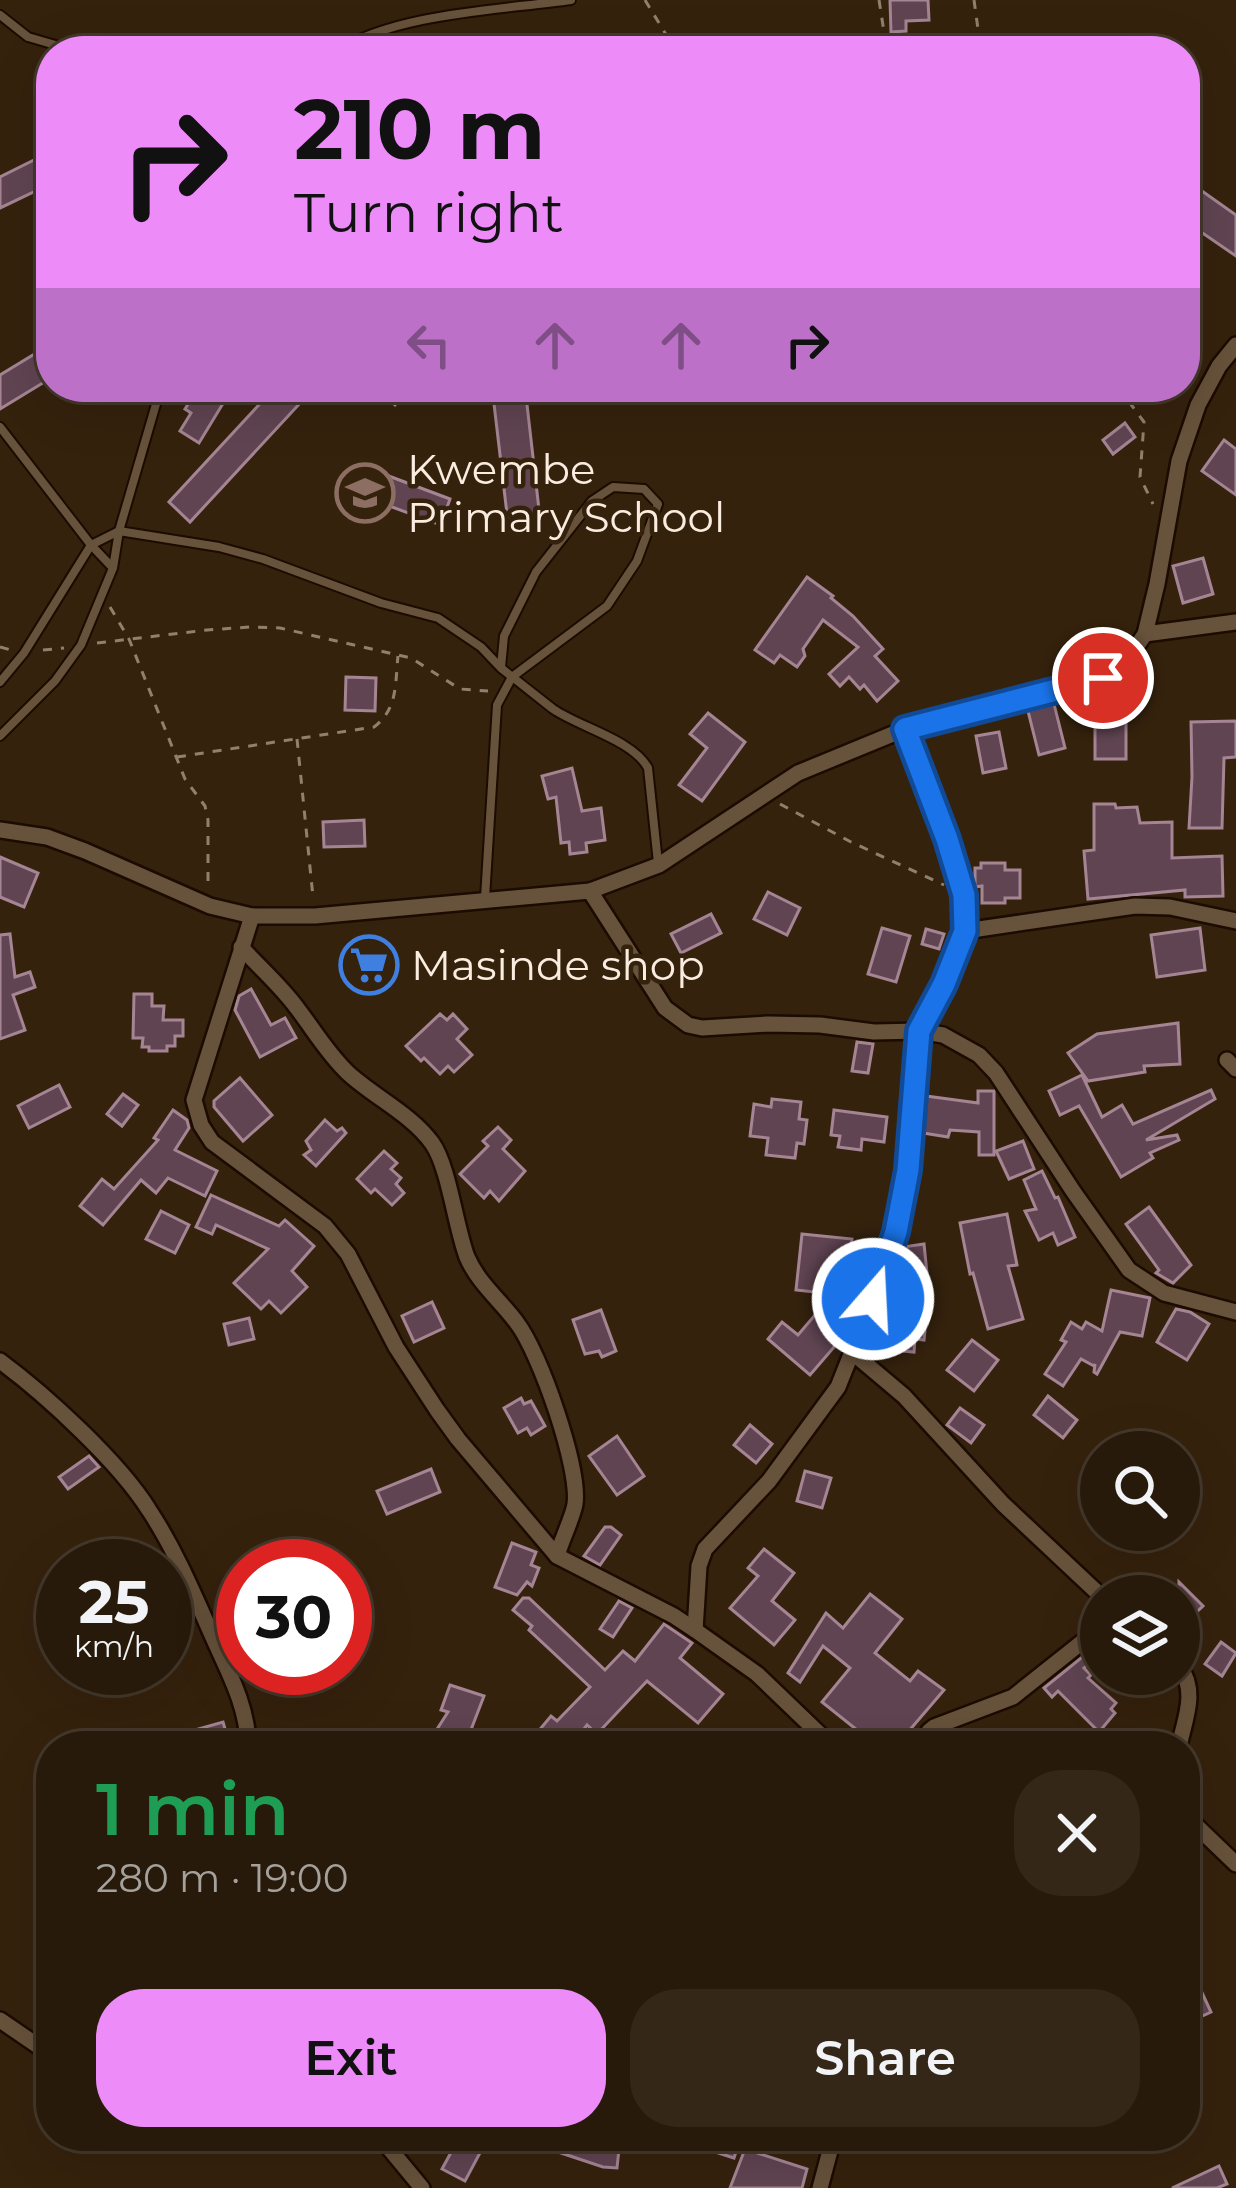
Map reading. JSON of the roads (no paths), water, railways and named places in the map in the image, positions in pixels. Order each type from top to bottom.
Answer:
[{"type":"street","points":[[1200,401],[1236,345]]},
{"type":"street","points":[[0,830],[47,837],[210,907],[252,916],[316,916],[590,891],[658,865],[798,772],[905,729],[1103,678],[1127,659],[1144,634],[1179,461],[1200,402]]},
{"type":"street","points":[[1144,634],[1236,622]]},
{"type":"street","points":[[695,1630],[699,1566],[705,1549],[769,1481],[838,1388],[896,1232],[908,1170],[919,1031],[965,931],[964,895],[905,729]]},
{"type":"street","points":[[590,891],[664,1008],[688,1025],[919,1031],[962,1043],[996,1072],[1129,1270],[1164,1293],[1236,1312]]},
{"type":"street","points":[[965,931],[1135,906],[1170,907],[1236,921]]},
{"type":"street","points":[[252,916],[194,1100],[212,1142],[325,1226],[348,1254],[396,1347],[437,1410],[557,1556],[695,1630],[757,1674],[816,1731]]},
{"type":"street","points":[[241,947],[295,1004],[340,1065],[428,1137],[436,1149],[473,1270],[518,1323],[544,1373],[576,1502],[557,1556]]},
{"type":"street","points":[[853,1353],[904,1396],[1003,1504],[1080,1576]]},
{"type":"street","points":[[0,1360],[64,1416],[147,1506],[185,1577],[244,1709],[246,1731]]},
{"type":"street","points":[[932,1731],[1013,1697],[1080,1644]]},
{"type":"street","points":[[1182,1731],[1190,1695]]},
{"type":"street","points":[[1200,1829],[1236,1864]]},
{"type":"street","points":[[0,2020],[36,2045]]},
{"type":"street","points":[[391,2151],[422,2188]]},
{"type":"street","points":[[820,2188],[830,2151]]},
{"type":"lane","points":[[372,36],[407,24],[571,0]]},
{"type":"lane","points":[[0,15],[36,39]]},
{"type":"lane","points":[[0,736],[55,681],[81,645],[112,568],[157,402]]},
{"type":"lane","points":[[0,427],[112,568]]},
{"type":"lane","points":[[485,901],[497,705],[512,677],[608,606],[637,561],[658,504],[644,490],[613,487],[592,501],[536,572],[504,636],[501,668]]},
{"type":"lane","points":[[0,682],[24,653],[91,545],[119,531],[242,553],[381,603],[438,618],[568,719],[633,750],[648,768],[658,865]]},
{"type":"place","name":"Kwembe Primary School","points":[[365,493]]},
{"type":"place","name":"Masinde shop","points":[[369,965]]}]
